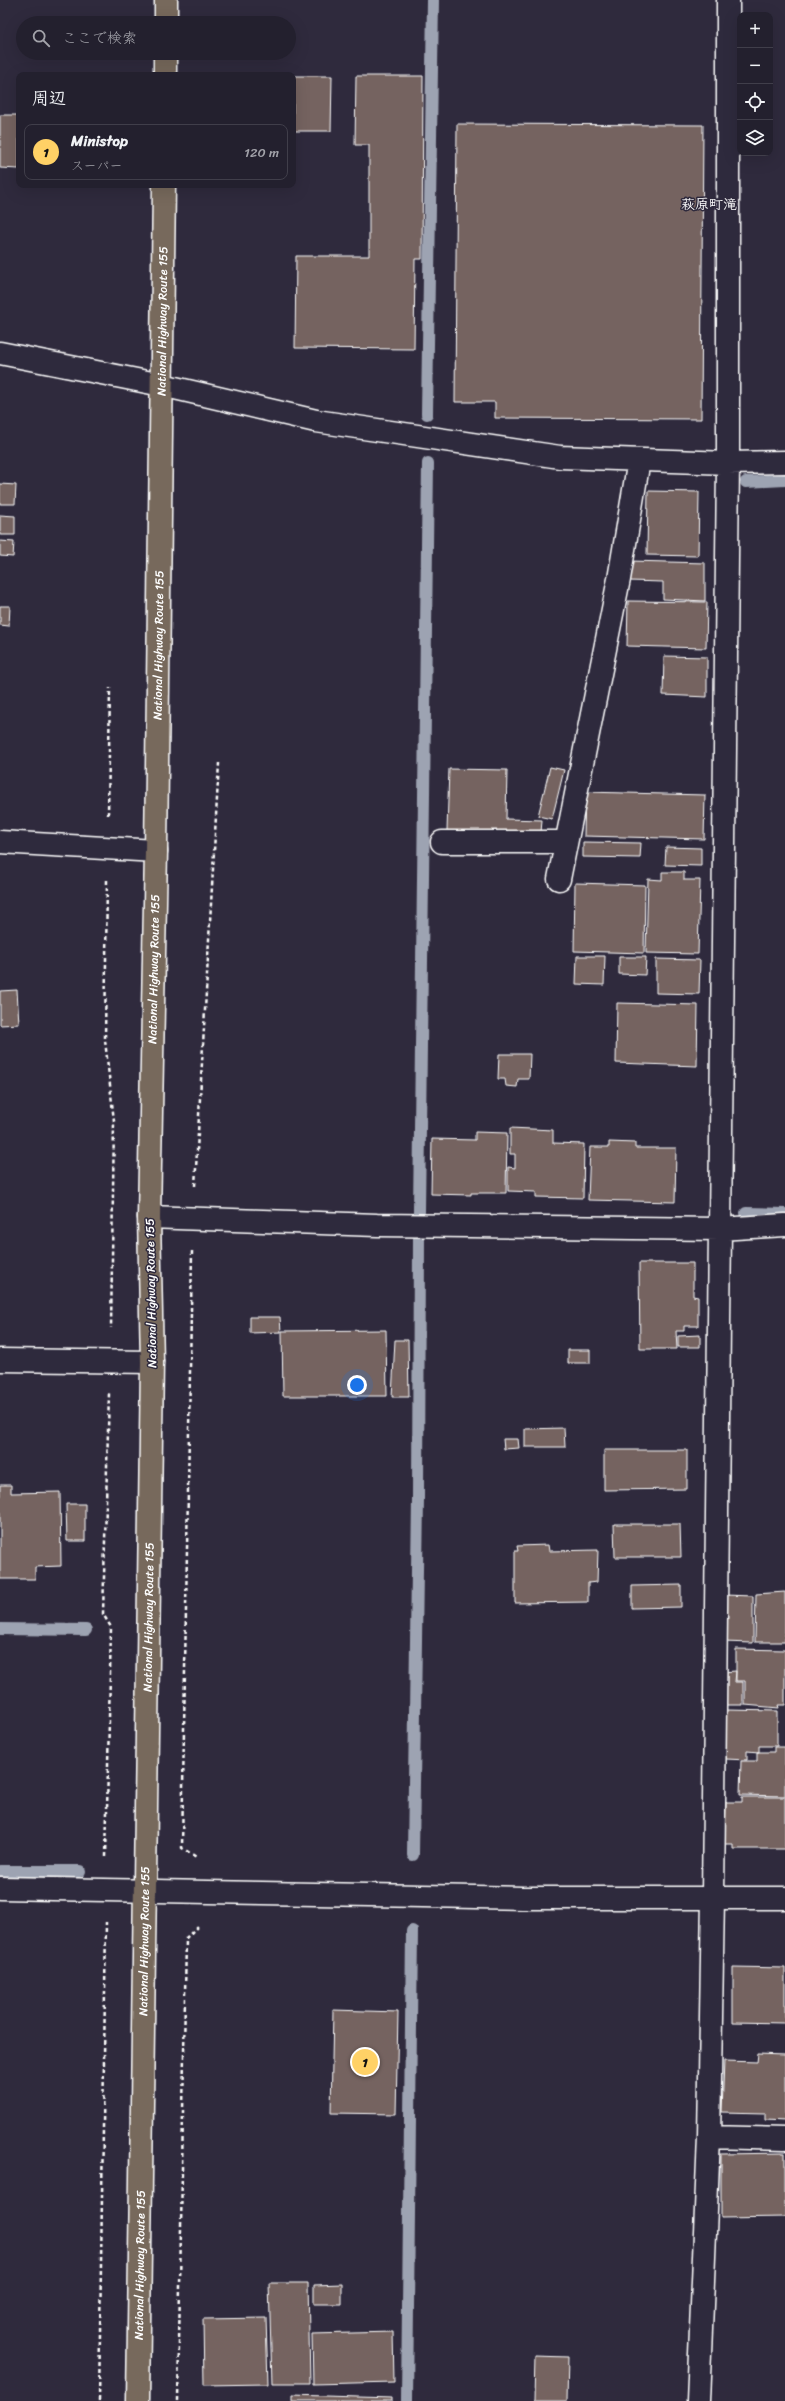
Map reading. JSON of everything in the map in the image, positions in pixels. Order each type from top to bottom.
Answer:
[{"type":"highway","points":[[166,0],[166,16]]},
{"type":"highway","points":[[165,60],[165,72]]},
{"type":"highway","name":"National Highway Route 155","points":[[138,2401],[152,1362],[149,1217],[156,851],[164,188]]},
{"type":"street","points":[[698,2401],[709,2137],[713,1897],[728,463],[728,0]]},
{"type":"street","points":[[0,353],[162,386],[316,421],[560,458],[728,463],[785,462]]},
{"type":"street","points":[[559,879],[619,579],[639,460]]},
{"type":"street","points":[[0,842],[156,851]]},
{"type":"street","points":[[442,842],[566,842]]},
{"type":"street","points":[[149,1217],[376,1225],[719,1229],[785,1225]]},
{"type":"street","points":[[0,1360],[152,1362]]},
{"type":"street","points":[[0,1888],[523,1898],[785,1898]]},
{"type":"street","points":[[709,2137],[785,2139]]},
{"type":"path","points":[[108,821],[110,688]]},
{"type":"path","points":[[200,1860],[182,1848],[193,1219],[219,763]]},
{"type":"path","points":[[105,1333],[111,1328],[114,1121],[105,1040],[107,876]]},
{"type":"path","points":[[99,2401],[106,1911],[92,1898],[92,1872],[107,1856],[111,1627],[103,1614],[110,1362]]},
{"type":"path","points":[[178,2401],[186,1938]]},
{"type":"building","points":[[296,76],[332,76],[331,131],[296,131]]},
{"type":"building","points":[[356,76],[423,76],[422,259],[415,259],[414,349],[295,348],[296,256],[369,256],[369,145],[355,145]]},
{"type":"building","points":[[0,115],[16,115],[16,169],[0,168]]},
{"type":"building","points":[[457,124],[703,125],[701,419],[495,418],[495,402],[455,402]]},
{"type":"building","points":[[0,484],[16,485],[15,504],[0,504]]},
{"type":"building","points":[[648,491],[699,492],[698,556],[647,555]]},
{"type":"building","points":[[0,515],[15,516],[15,535],[0,535]]},
{"type":"building","points":[[0,541],[14,542],[13,557],[0,556]]},
{"type":"building","points":[[630,561],[705,563],[705,601],[663,599],[663,582],[629,581]]},
{"type":"building","points":[[628,601],[707,602],[706,648],[627,646]]},
{"type":"building","points":[[0,606],[10,606],[9,626],[0,625]]},
{"type":"building","points":[[664,656],[707,657],[707,697],[663,695]]},
{"type":"building","points":[[550,767],[564,770],[552,819],[538,816]]},
{"type":"building","points":[[449,769],[507,770],[506,819],[542,820],[541,833],[447,831]]},
{"type":"building","points":[[585,792],[705,795],[704,839],[584,836]]},
{"type":"building","points":[[583,842],[641,843],[640,858],[583,857]]},
{"type":"building","points":[[666,847],[701,848],[701,866],[665,865]]},
{"type":"building","points":[[662,872],[684,872],[684,880],[700,880],[698,954],[646,953],[648,879],[662,880]]},
{"type":"building","points":[[575,883],[645,885],[644,953],[574,951]]},
{"type":"building","points":[[577,956],[605,956],[604,985],[576,984]]},
{"type":"building","points":[[619,957],[646,957],[645,975],[619,974]]},
{"type":"building","points":[[656,959],[700,960],[699,994],[656,993]]},
{"type":"building","points":[[17,990],[19,1024],[0,1025],[0,991]]},
{"type":"building","points":[[617,1003],[698,1005],[697,1066],[616,1063]]},
{"type":"building","points":[[499,1054],[530,1054],[529,1079],[518,1079],[517,1087],[506,1086],[505,1079],[498,1079]]},
{"type":"building","points":[[510,1128],[553,1130],[553,1143],[584,1144],[583,1198],[536,1197],[536,1192],[508,1191],[508,1167],[515,1168],[515,1154],[510,1154]]},
{"type":"building","points":[[475,1132],[507,1133],[506,1193],[471,1193],[471,1195],[431,1194],[432,1139],[475,1140]]},
{"type":"building","points":[[609,1142],[635,1143],[635,1148],[676,1148],[675,1202],[588,1200],[590,1147],[609,1147]]},
{"type":"building","points":[[639,1263],[693,1263],[693,1296],[698,1297],[698,1326],[684,1326],[684,1331],[676,1331],[677,1349],[640,1349]]},
{"type":"building","points":[[250,1317],[280,1317],[281,1332],[250,1333]]},
{"type":"building","points":[[386,1330],[387,1396],[283,1396],[282,1331]]},
{"type":"building","points":[[700,1335],[700,1347],[678,1347],[678,1336]]},
{"type":"building","points":[[395,1340],[408,1340],[409,1397],[392,1397]]},
{"type":"building","points":[[568,1350],[590,1350],[590,1363],[568,1363]]},
{"type":"building","points":[[564,1428],[565,1447],[525,1447],[525,1429]]},
{"type":"building","points":[[503,1439],[518,1439],[519,1448],[504,1449]]},
{"type":"building","points":[[604,1450],[687,1450],[687,1489],[604,1490]]},
{"type":"building","points":[[0,1485],[11,1485],[11,1493],[60,1492],[61,1566],[35,1567],[35,1579],[0,1579]]},
{"type":"building","points":[[66,1504],[85,1504],[85,1541],[67,1541]]},
{"type":"building","points":[[614,1524],[680,1524],[681,1557],[615,1557]]},
{"type":"building","points":[[548,1545],[549,1551],[598,1550],[597,1582],[588,1583],[588,1602],[515,1603],[515,1551],[518,1551],[517,1546]]},
{"type":"building","points":[[681,1585],[681,1607],[632,1608],[632,1586]]},
{"type":"building","points":[[785,1592],[785,1642],[755,1642],[756,1594]]},
{"type":"building","points":[[724,1595],[753,1596],[753,1643],[723,1642]]},
{"type":"building","points":[[736,1649],[785,1650],[785,1705],[778,1705],[779,1708],[745,1705],[745,1681],[736,1681]]},
{"type":"building","points":[[736,1671],[735,1682],[743,1682],[743,1705],[721,1705],[722,1672]]},
{"type":"building","points":[[726,1710],[777,1711],[777,1746],[759,1746],[759,1752],[747,1751],[747,1760],[726,1759]]},
{"type":"building","points":[[774,1747],[785,1747],[785,1796],[740,1795],[741,1761],[757,1761],[757,1752],[774,1752]]},
{"type":"building","points":[[742,1797],[785,1797],[785,1849],[733,1849],[733,1844],[725,1844],[726,1802],[742,1802]]},
{"type":"building","points":[[733,1967],[785,1968],[785,2023],[733,2022]]},
{"type":"building","points":[[333,2010],[398,2012],[396,2114],[331,2113]]},
{"type":"building","points":[[758,2054],[785,2055],[785,2121],[765,2120],[765,2113],[722,2112],[724,2061],[757,2062]]},
{"type":"building","points":[[785,2153],[785,2217],[721,2218],[721,2154]]},
{"type":"building","points":[[269,2283],[308,2283],[310,2383],[272,2383]]},
{"type":"building","points":[[342,2284],[342,2304],[314,2304],[314,2285]]},
{"type":"building","points":[[266,2318],[268,2384],[204,2385],[203,2319]]},
{"type":"building","points":[[393,2332],[394,2382],[313,2384],[312,2334]]},
{"type":"building","points":[[535,2356],[568,2357],[567,2401],[534,2401]]},
{"type":"building","points":[[292,2395],[392,2398],[392,2401],[292,2401]]},
{"type":"waterway","points":[[427,414],[433,0]]},
{"type":"waterway","points":[[419,1212],[428,463]]},
{"type":"waterway","points":[[746,482],[785,480]]},
{"type":"waterway","points":[[746,1213],[785,1214]]},
{"type":"waterway","points":[[413,1855],[418,1499],[419,1236]]},
{"type":"waterway","points":[[0,1629],[86,1630]]},
{"type":"waterway","points":[[0,1871],[80,1871]]},
{"type":"waterway","points":[[407,2401],[412,1931]]},
{"type":"place","name":"Ministop","points":[[365,2062]]},
{"type":"district","name":"萩原町滝","points":[[709,204]]}]
